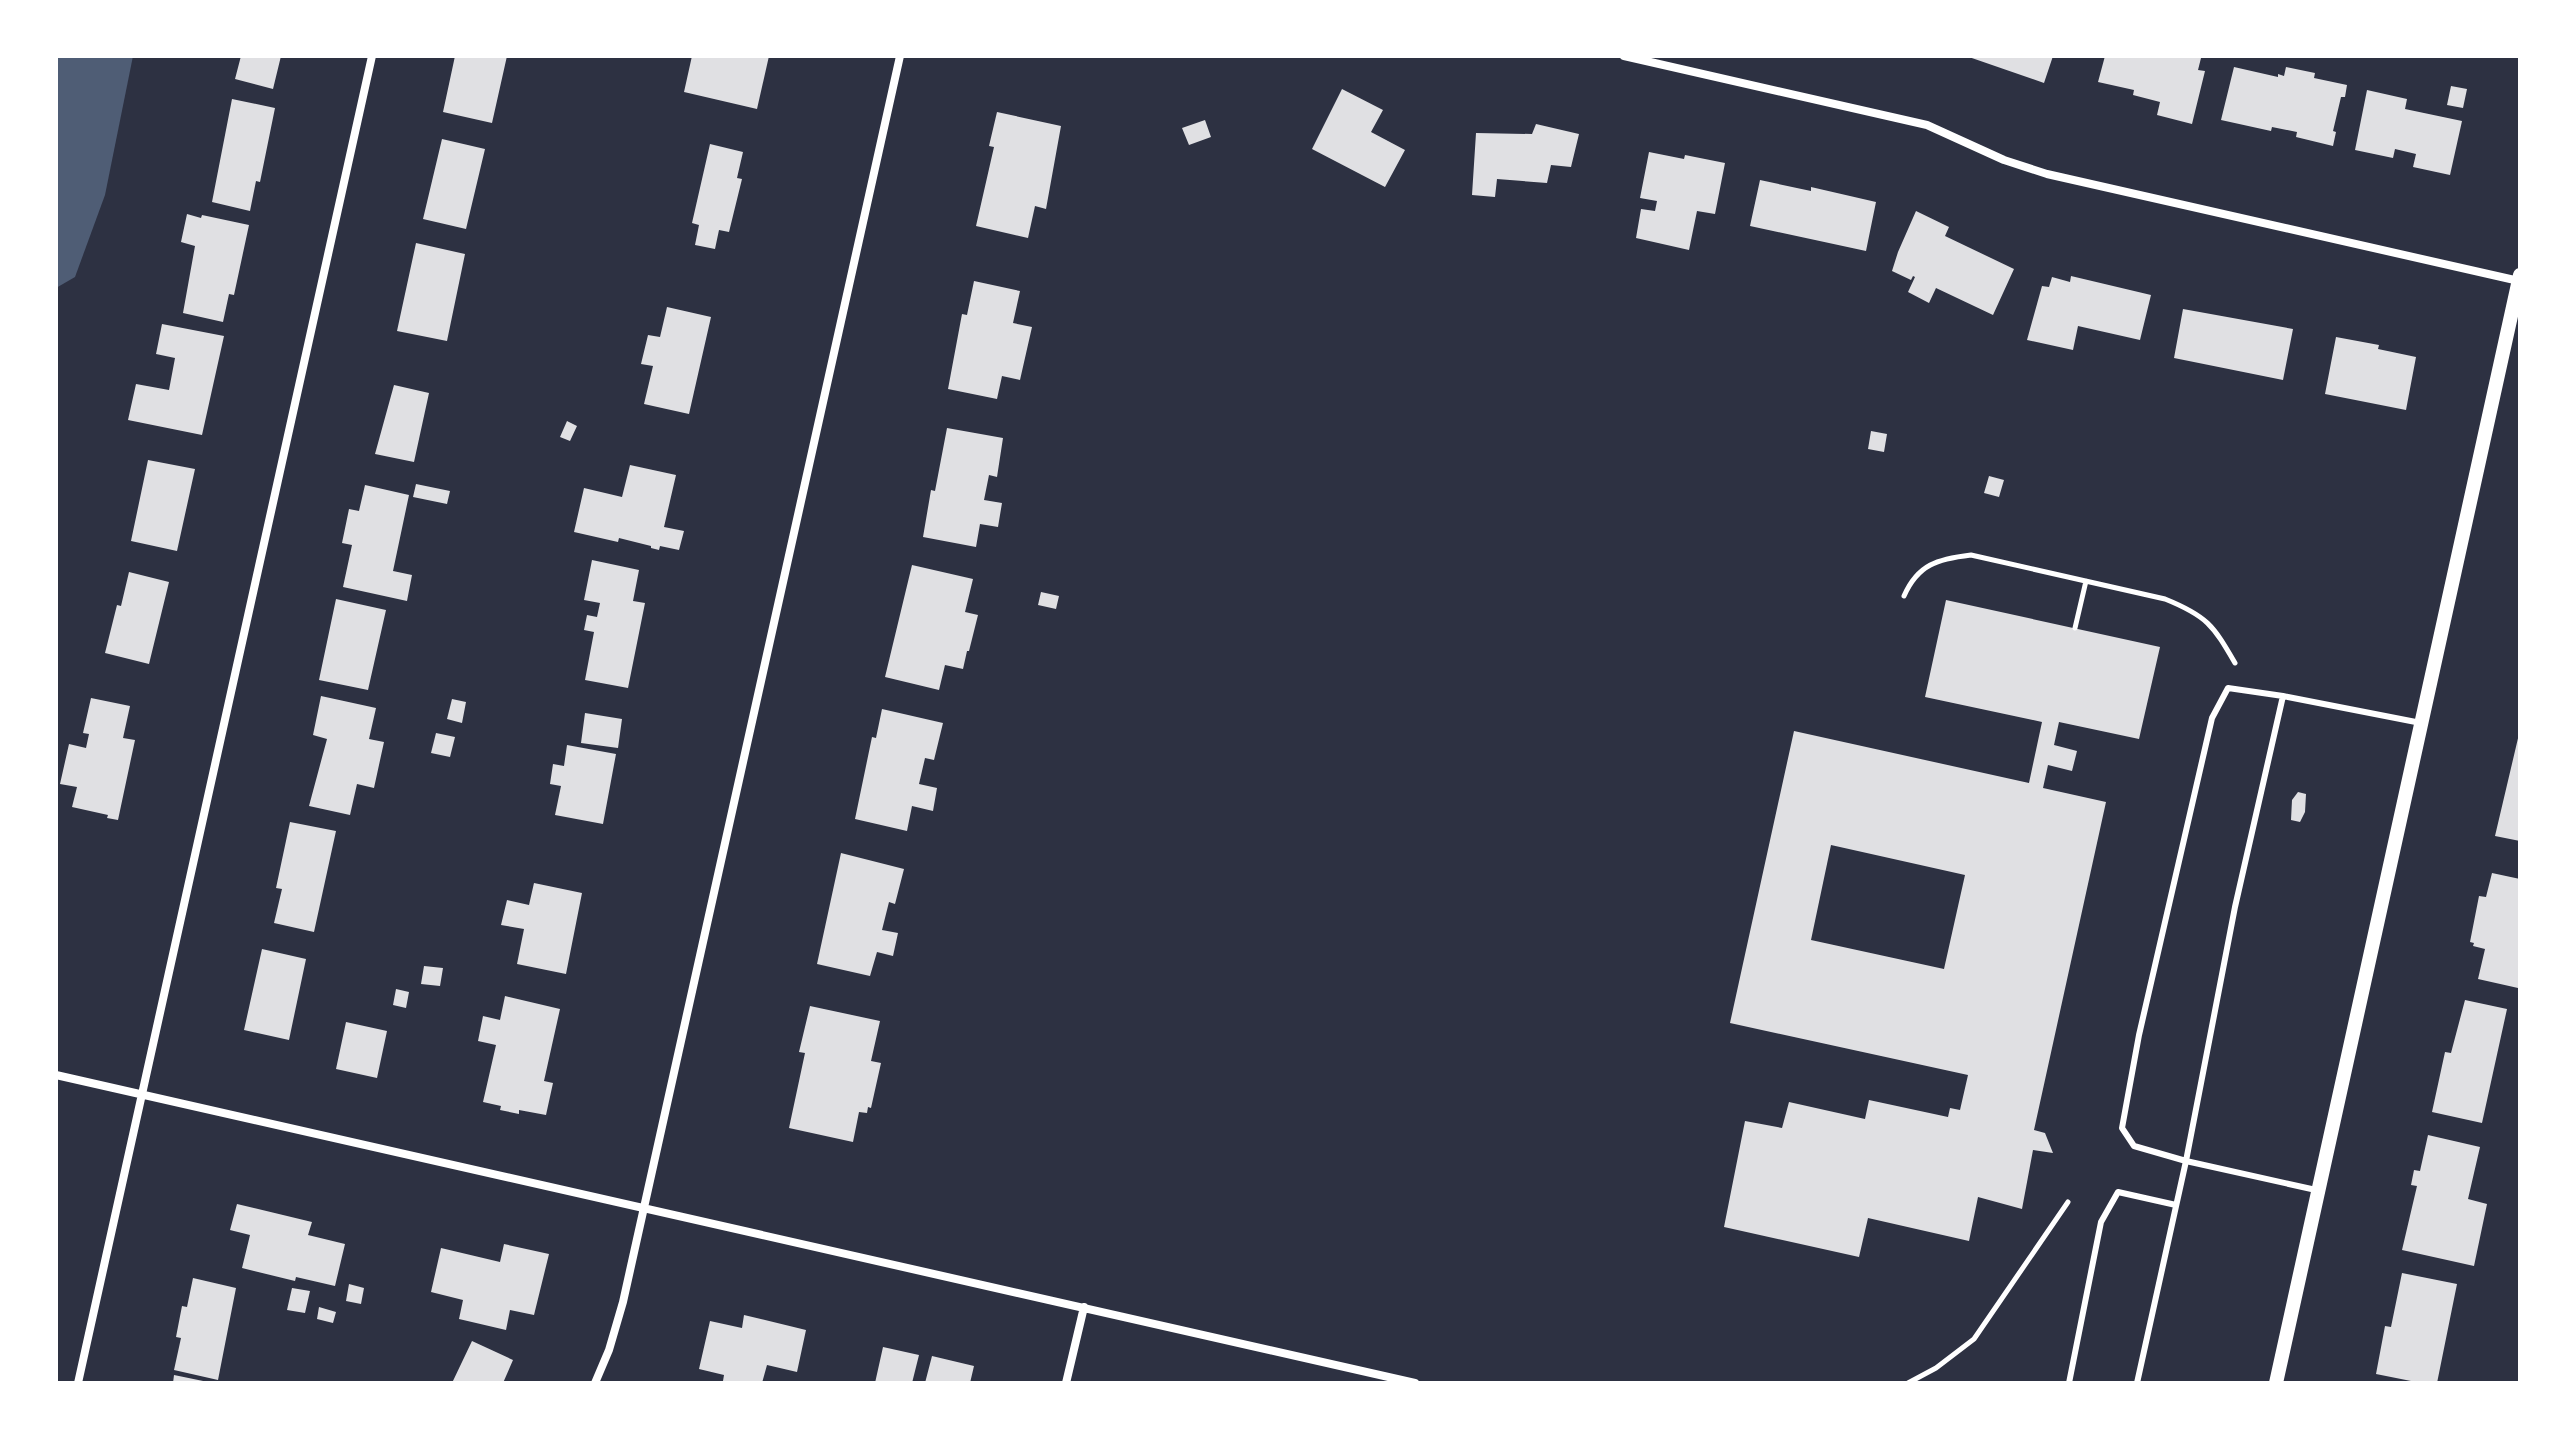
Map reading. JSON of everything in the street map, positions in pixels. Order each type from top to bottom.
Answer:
[{"type":"street","points":[[78,1383],[372,56]]},
{"type":"street","points":[[595,1383],[609,1350],[623,1302],[900,56]]},
{"type":"street","points":[[1624,56],[1919,123],[2004,160],[2047,174],[2520,279],[2276,1383]]},
{"type":"street","points":[[56,1075],[1415,1383]]},
{"type":"street","points":[[1066,1383],[1084,1307]]},
{"type":"lane","points":[[2318,1191],[2134,1146],[2122,1128],[2139,1035],[2212,718],[2228,688],[2421,723]]},
{"type":"lane","points":[[2137,1383],[2186,1161],[2235,907],[2283,696]]},
{"type":"lane","points":[[2069,1383],[2101,1222],[2118,1192],[2176,1205]]},
{"type":"path","points":[[1904,596],[1912,578],[1927,567],[1947,558],[1971,555],[2165,599],[2195,611],[2218,633],[2235,663]]},
{"type":"path","points":[[2075,628],[2086,581]]},
{"type":"path","points":[[1908,1383],[1936,1368],[1974,1339],[2068,1202]]},
{"type":"water","points":[[56,56],[133,56],[105,195],[75,277],[56,288]]},
{"type":"building","points":[[241,56],[281,56],[273,89],[235,79]]},
{"type":"building","points":[[455,56],[507,56],[492,123],[443,112]]},
{"type":"building","points":[[692,56],[769,56],[757,109],[684,92]]},
{"type":"building","points":[[1966,56],[2053,56],[2044,83]]},
{"type":"building","points":[[2105,56],[2201,58],[2198,70],[2205,71],[2192,124],[2157,115],[2160,102],[2133,95],[2134,90],[2098,82]]},
{"type":"building","points":[[2234,67],[2278,77],[2278,74],[2284,76],[2286,67],[2315,73],[2314,78],[2347,85],[2333,131],[2336,132],[2333,146],[2296,137],[2297,132],[2272,127],[2271,131],[2221,120]]},
{"type":"building","points":[[2451,86],[2467,89],[2463,108],[2447,105]]},
{"type":"building","points":[[1342,89],[1383,110],[1371,132],[1405,150],[1385,187],[1312,149]]},
{"type":"building","points":[[2367,90],[2407,99],[2405,109],[2462,121],[2450,175],[2413,167],[2416,154],[2395,149],[2393,158],[2355,150]]},
{"type":"building","points":[[232,99],[275,108],[260,182],[256,181],[250,211],[212,202]]},
{"type":"building","points":[[997,112],[1061,126],[1046,209],[1035,206],[1028,238],[976,226],[994,147],[989,146]]},
{"type":"building","points":[[1205,120],[1211,137],[1189,145],[1182,128]]},
{"type":"building","points":[[1536,124],[1579,134],[1571,167],[1551,165],[1547,183],[1497,179],[1495,197],[1472,195],[1476,133],[1532,134]]},
{"type":"building","points":[[442,139],[485,149],[466,229],[423,219]]},
{"type":"building","points":[[710,144],[743,152],[737,178],[742,179],[729,232],[719,230],[715,249],[695,245],[699,225],[692,223]]},
{"type":"building","points":[[1649,152],[1725,163],[1715,214],[1697,211],[1689,250],[1636,238],[1641,209],[1655,211],[1657,201],[1640,198]]},
{"type":"building","points":[[1760,180],[1811,191],[1811,187],[1876,202],[1866,251],[1750,226]]},
{"type":"building","points":[[1916,211],[1949,227],[1945,236],[2014,269],[1993,315],[1936,288],[1929,303],[1908,292],[1915,277],[1911,280],[1892,271]]},
{"type":"building","points":[[187,214],[249,225],[234,295],[229,294],[223,322],[183,313],[195,246],[181,242]]},
{"type":"building","points":[[416,243],[465,254],[447,341],[397,331]]},
{"type":"building","points":[[2071,276],[2151,295],[2140,340],[2078,326],[2073,350],[2027,340],[2042,286],[2049,287],[2052,277],[2070,282]]},
{"type":"building","points":[[974,281],[1020,291],[1013,323],[1032,327],[1020,380],[1002,376],[997,399],[948,389],[962,314],[967,315]]},
{"type":"building","points":[[667,307],[711,317],[689,414],[644,404],[653,366],[641,364],[648,335],[660,337]]},
{"type":"building","points":[[2183,309],[2293,329],[2283,380],[2174,358]]},
{"type":"building","points":[[162,324],[224,336],[202,435],[128,420],[136,384],[169,390],[175,358],[156,354]]},
{"type":"building","points":[[2336,337],[2379,345],[2378,349],[2416,357],[2406,410],[2325,394]]},
{"type":"building","points":[[394,385],[429,393],[414,462],[375,454]]},
{"type":"building","points":[[567,421],[577,426],[570,441],[560,437]]},
{"type":"building","points":[[947,428],[1003,438],[997,477],[989,475],[984,500],[1002,503],[998,527],[980,524],[976,547],[923,537]]},
{"type":"building","points":[[1871,431],[1887,434],[1884,452],[1868,449]]},
{"type":"building","points":[[148,460],[195,469],[177,551],[131,541]]},
{"type":"building","points":[[630,465],[676,475],[664,527],[684,531],[679,550],[660,546],[659,550],[619,538],[618,542],[574,532],[584,488],[622,497]]},
{"type":"building","points":[[1989,476],[2004,480],[1999,497],[1984,493]]},
{"type":"building","points":[[416,484],[450,491],[447,504],[413,497]]},
{"type":"building","points":[[365,485],[409,495],[393,571],[412,575],[407,601],[343,587],[352,545],[342,543],[349,509],[359,511]]},
{"type":"building","points":[[592,560],[639,570],[633,601],[645,603],[628,688],[585,680],[594,632],[584,630],[587,615],[597,617],[600,603],[584,600]]},
{"type":"building","points":[[912,565],[973,579],[965,612],[978,615],[969,651],[963,669],[945,665],[939,690],[885,677]]},
{"type":"building","points":[[129,572],[169,582],[149,664],[105,653]]},
{"type":"building","points":[[1041,592],[1059,596],[1056,609],[1038,605]]},
{"type":"building","points":[[336,599],[386,610],[368,690],[319,680]]},
{"type":"building","points":[[1946,600],[2160,647],[2139,739],[2059,722],[2054,745],[2077,751],[2072,771],[2048,765],[2043,788],[2106,802],[2034,1130],[2045,1133],[2053,1153],[2033,1150],[2022,1209],[1978,1197],[1969,1241],[1868,1218],[1859,1257],[1724,1227],[1745,1121],[1782,1128],[1789,1102],[1865,1119],[1869,1100],[1948,1117],[1950,1108],[1960,1110],[1968,1075],[1730,1023],[1794,731],[2029,783],[2042,722],[1925,697]],"holes":[[[1831,845],[1965,875],[1944,969],[1811,940]]]},
{"type":"building","points":[[321,696],[376,708],[369,739],[384,742],[374,788],[357,784],[350,815],[309,806],[327,739],[313,735]]},
{"type":"building","points":[[91,698],[130,706],[123,738],[135,740],[118,820],[72,807],[77,787],[60,784],[69,744],[86,748],[89,734],[83,733]]},
{"type":"building","points":[[452,699],[466,702],[462,723],[447,719]]},
{"type":"building","points":[[882,709],[943,723],[934,760],[925,758],[919,784],[937,788],[933,811],[912,806],[907,831],[855,819],[872,737],[876,738]]},
{"type":"building","points":[[585,713],[622,719],[618,748],[581,743]]},
{"type":"building","points":[[436,733],[455,737],[450,757],[431,753]]},
{"type":"building","points":[[2520,734],[2520,841],[2495,836]]},
{"type":"building","points":[[567,745],[616,754],[603,824],[555,815],[561,786],[550,784],[553,764],[564,766]]},
{"type":"building","points":[[2298,792],[2306,794],[2305,812],[2300,822],[2291,820],[2292,800]]},
{"type":"building","points":[[290,822],[336,831],[314,932],[274,923],[282,889],[276,888]]},
{"type":"building","points":[[841,853],[904,869],[895,904],[889,902],[882,930],[898,933],[893,956],[877,952],[870,976],[817,964]]},
{"type":"building","points":[[2492,873],[2520,879],[2518,988],[2478,979],[2485,949],[2470,942],[2479,896],[2486,897]]},
{"type":"building","points":[[534,883],[582,893],[566,974],[517,964],[524,929],[501,925],[507,900],[529,905]]},
{"type":"building","points":[[262,949],[306,959],[289,1040],[244,1030]]},
{"type":"building","points":[[424,966],[443,968],[440,986],[421,984]]},
{"type":"building","points":[[396,989],[409,992],[406,1008],[393,1005]]},
{"type":"building","points":[[505,996],[560,1009],[544,1081],[553,1083],[546,1115],[519,1110],[519,1114],[483,1102],[496,1045],[478,1041],[483,1016],[500,1020]]},
{"type":"building","points":[[2465,1000],[2507,1009],[2482,1123],[2432,1112],[2445,1052],[2451,1053]]},
{"type":"building","points":[[810,1006],[880,1021],[871,1061],[881,1063],[871,1108],[868,1107],[867,1113],[859,1112],[853,1142],[789,1128],[805,1053],[799,1052]]},
{"type":"building","points":[[346,1022],[387,1031],[377,1078],[336,1069]]},
{"type":"building","points":[[2428,1135],[2480,1147],[2468,1199],[2487,1204],[2474,1266],[2402,1250],[2417,1186],[2411,1185],[2414,1170],[2420,1171]]},
{"type":"building","points":[[237,1204],[312,1222],[308,1235],[345,1244],[335,1286],[296,1277],[295,1281],[242,1268],[250,1235],[230,1230]]},
{"type":"building","points":[[504,1244],[549,1254],[534,1315],[510,1310],[506,1330],[459,1319],[463,1300],[431,1292],[441,1248],[500,1262]]},
{"type":"building","points":[[2402,1273],[2457,1284],[2437,1383],[2376,1374],[2385,1326],[2391,1327]]},
{"type":"building","points":[[193,1278],[236,1288],[218,1380],[174,1370],[181,1338],[176,1337],[182,1306],[187,1307]]},
{"type":"building","points":[[349,1284],[364,1288],[361,1304],[346,1301]]},
{"type":"building","points":[[292,1288],[310,1291],[305,1313],[287,1310]]},
{"type":"building","points":[[319,1307],[336,1312],[333,1323],[317,1319]]},
{"type":"building","points":[[744,1315],[806,1330],[797,1372],[767,1365],[762,1383],[730,1383],[723,1381],[724,1375],[699,1369],[710,1321],[742,1328]]},
{"type":"building","points":[[472,1341],[513,1360],[503,1383],[452,1383]]},
{"type":"building","points":[[883,1347],[919,1355],[912,1383],[875,1383]]},
{"type":"building","points":[[932,1356],[974,1366],[970,1383],[925,1383]]},
{"type":"building","points":[[174,1375],[208,1382],[208,1383],[173,1383]]}]
